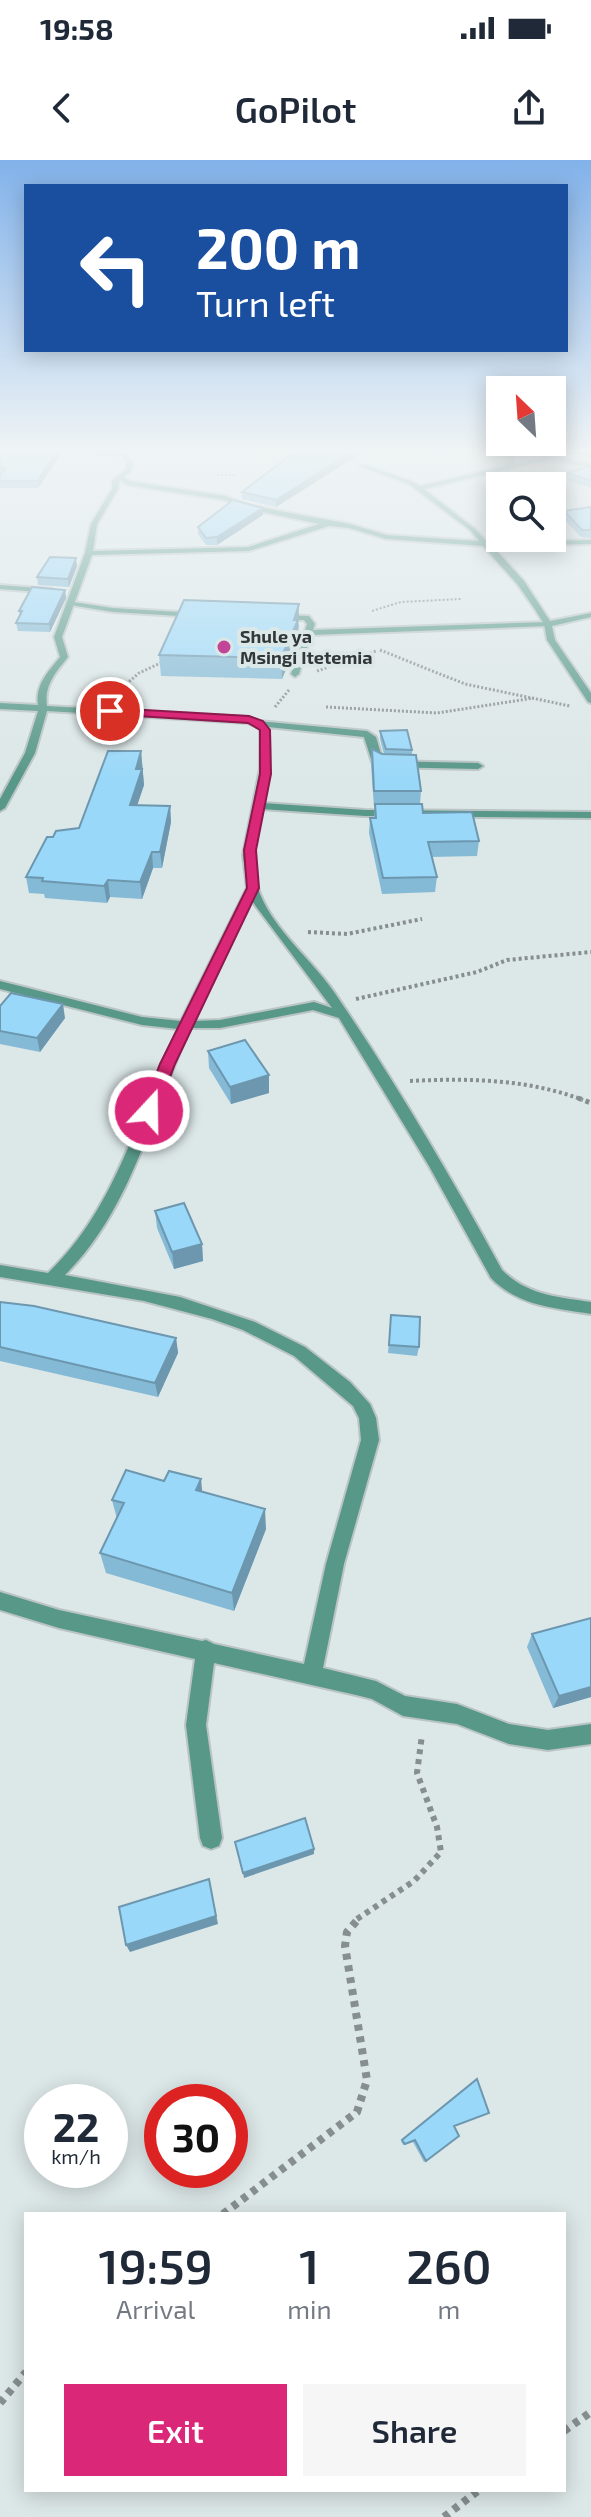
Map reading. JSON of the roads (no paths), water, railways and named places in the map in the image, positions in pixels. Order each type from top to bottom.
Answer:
[{"type":"street","points":[[0,808],[30,753],[43,708],[41,696],[47,678],[64,657],[58,637],[87,558]]},
{"type":"street","points":[[499,558],[521,583],[548,624],[551,640],[591,700]]},
{"type":"street","points":[[0,587],[74,593]]},
{"type":"street","points":[[70,603],[162,615],[208,615]]},
{"type":"street","points":[[308,633],[548,624],[591,615]]},
{"type":"street","points":[[269,617],[306,618],[311,624],[295,674]]},
{"type":"street","points":[[0,706],[249,720],[367,734],[381,764],[478,766]]},
{"type":"street","points":[[259,723],[265,730],[265,774],[250,850],[253,888],[389,1083],[505,1284],[530,1298],[591,1308]]},
{"type":"street","points":[[258,806],[365,813],[591,815]]},
{"type":"street","points":[[51,1279],[88,1244],[131,1158],[187,1025],[253,888]]},
{"type":"street","points":[[0,985],[142,1021],[187,1025],[220,1024],[314,1006],[343,1015]]},
{"type":"street","points":[[0,1271],[164,1299],[231,1320],[284,1342],[352,1393],[362,1405],[371,1422],[370,1440],[335,1564],[311,1677]]},
{"type":"street","points":[[0,1601],[59,1619],[206,1649],[366,1688],[403,1706],[457,1714],[509,1734],[548,1740],[591,1734]]},
{"type":"street","points":[[206,1649],[196,1725],[211,1838]]},
{"type":"place","name":"Shule ya Msingi Itetemia","points":[[224,647]]}]
